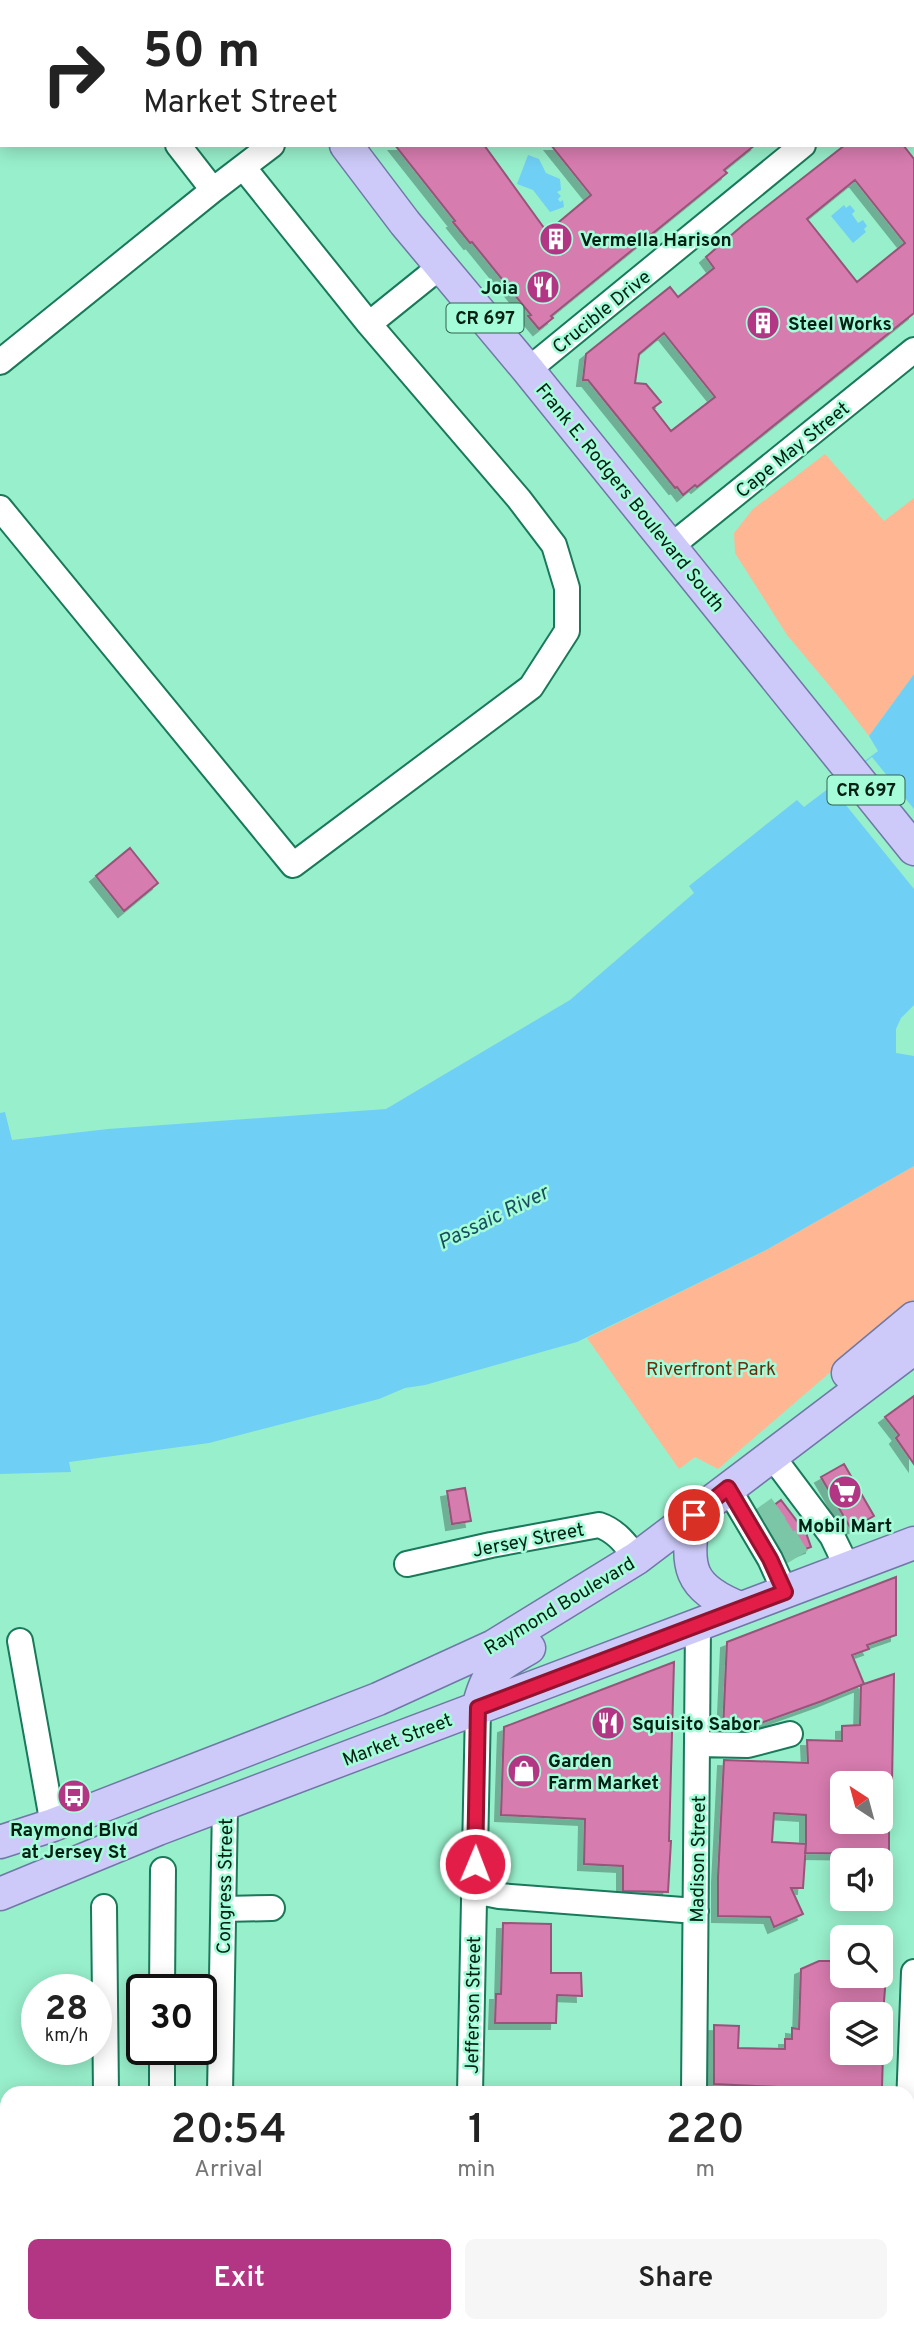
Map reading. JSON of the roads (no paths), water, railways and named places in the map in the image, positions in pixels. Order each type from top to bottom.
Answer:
[{"type":"main road","name":"CR 697","points":[[348,147],[441,266]]},
{"type":"main road","name":"Frank E. Rodgers Boulevard South","points":[[441,266],[914,849]]},
{"type":"main road","points":[[728,1488],[788,1422],[914,1318]]},
{"type":"main road","name":"Raymond Boulevard","points":[[53,1825],[378,1699],[471,1658],[546,1616],[637,1558],[914,1348]]},
{"type":"main road","points":[[694,1515],[689,1550],[692,1569],[701,1584],[722,1600],[740,1608]]},
{"type":"main road","name":"Market Street","points":[[3,1891],[158,1829],[914,1544]]},
{"type":"main road","points":[[478,1708],[489,1675],[586,1612],[637,1558]]},
{"type":"main road","points":[[0,1842],[53,1825]]},
{"type":"street","points":[[180,147],[212,190]]},
{"type":"street","points":[[2,355],[269,147]]},
{"type":"street","name":"Crucible Drive","points":[[528,370],[801,147]]},
{"type":"street","points":[[0,508],[293,865],[531,687],[567,631],[567,588],[554,545],[519,499],[369,324],[243,167]]},
{"type":"street","points":[[369,324],[441,266]]},
{"type":"street","name":"Cape May Street","points":[[670,547],[914,350]]},
{"type":"street","points":[[772,1456],[804,1515],[848,1569]]},
{"type":"street","points":[[728,1488],[765,1540],[785,1592]]},
{"type":"street","name":"Jersey Street","points":[[407,1564],[600,1525],[619,1536],[637,1558]]},
{"type":"street","name":"Madison Street","points":[[694,2086],[698,1624]]},
{"type":"street","points":[[20,1641],[53,1825]]},
{"type":"street","name":"Jefferson Street","points":[[470,2086],[478,1708]]},
{"type":"street","points":[[698,1744],[748,1745],[790,1734]]},
{"type":"street","name":"Congress Street","points":[[220,2086],[225,1805]]},
{"type":"street","points":[[162,1974],[163,1870]]},
{"type":"street","points":[[474,1891],[499,1896],[696,1911]]},
{"type":"street","points":[[104,1907],[106,2086]]},
{"type":"street","points":[[224,1909],[272,1908]]},
{"type":"street","points":[[911,2086],[914,1972]]},
{"type":"street","points":[[162,2065],[162,2086]]},
{"type":"water","points":[[528,155],[539,159],[546,173],[560,179],[561,190],[557,192],[561,196],[558,199],[560,202],[563,200],[564,207],[550,212],[533,190],[517,184]]},
{"type":"water","points":[[844,205],[846,208],[850,205],[855,211],[852,214],[858,223],[863,220],[867,226],[864,229],[866,232],[853,243],[831,216]]},
{"type":"water","name":"Passaic River","points":[[914,674],[914,1166],[766,1250],[577,1342],[425,1385],[405,1388],[379,1399],[209,1443],[69,1462],[71,1472],[0,1474],[0,1113],[5,1112],[12,1140],[108,1129],[386,1109],[570,1000],[694,893],[689,886],[797,800],[804,807],[878,751],[869,736]]},
{"type":"tunnel","points":[[759,1522],[784,1504]]},
{"type":"tunnel","points":[[769,1538],[796,1521]]},
{"type":"tunnel","points":[[781,1553],[807,1537]]},
{"type":"place","name":"Vermella Harison","points":[[556,239]]},
{"type":"place","name":"Joia","points":[[543,287]]},
{"type":"place","name":"Steel Works","points":[[763,323]]},
{"type":"place","name":"Mobil Mart","points":[[845,1492]]},
{"type":"place","name":"Squisito Sabor","points":[[608,1723]]},
{"type":"place","name":"Garden Farm Market","points":[[524,1771]]},
{"type":"place","name":"Raymond Blvd at Jersey St","points":[[74,1796]]},
{"type":"park label","name":"Riverfront Park","points":[[711,1368]]}]
